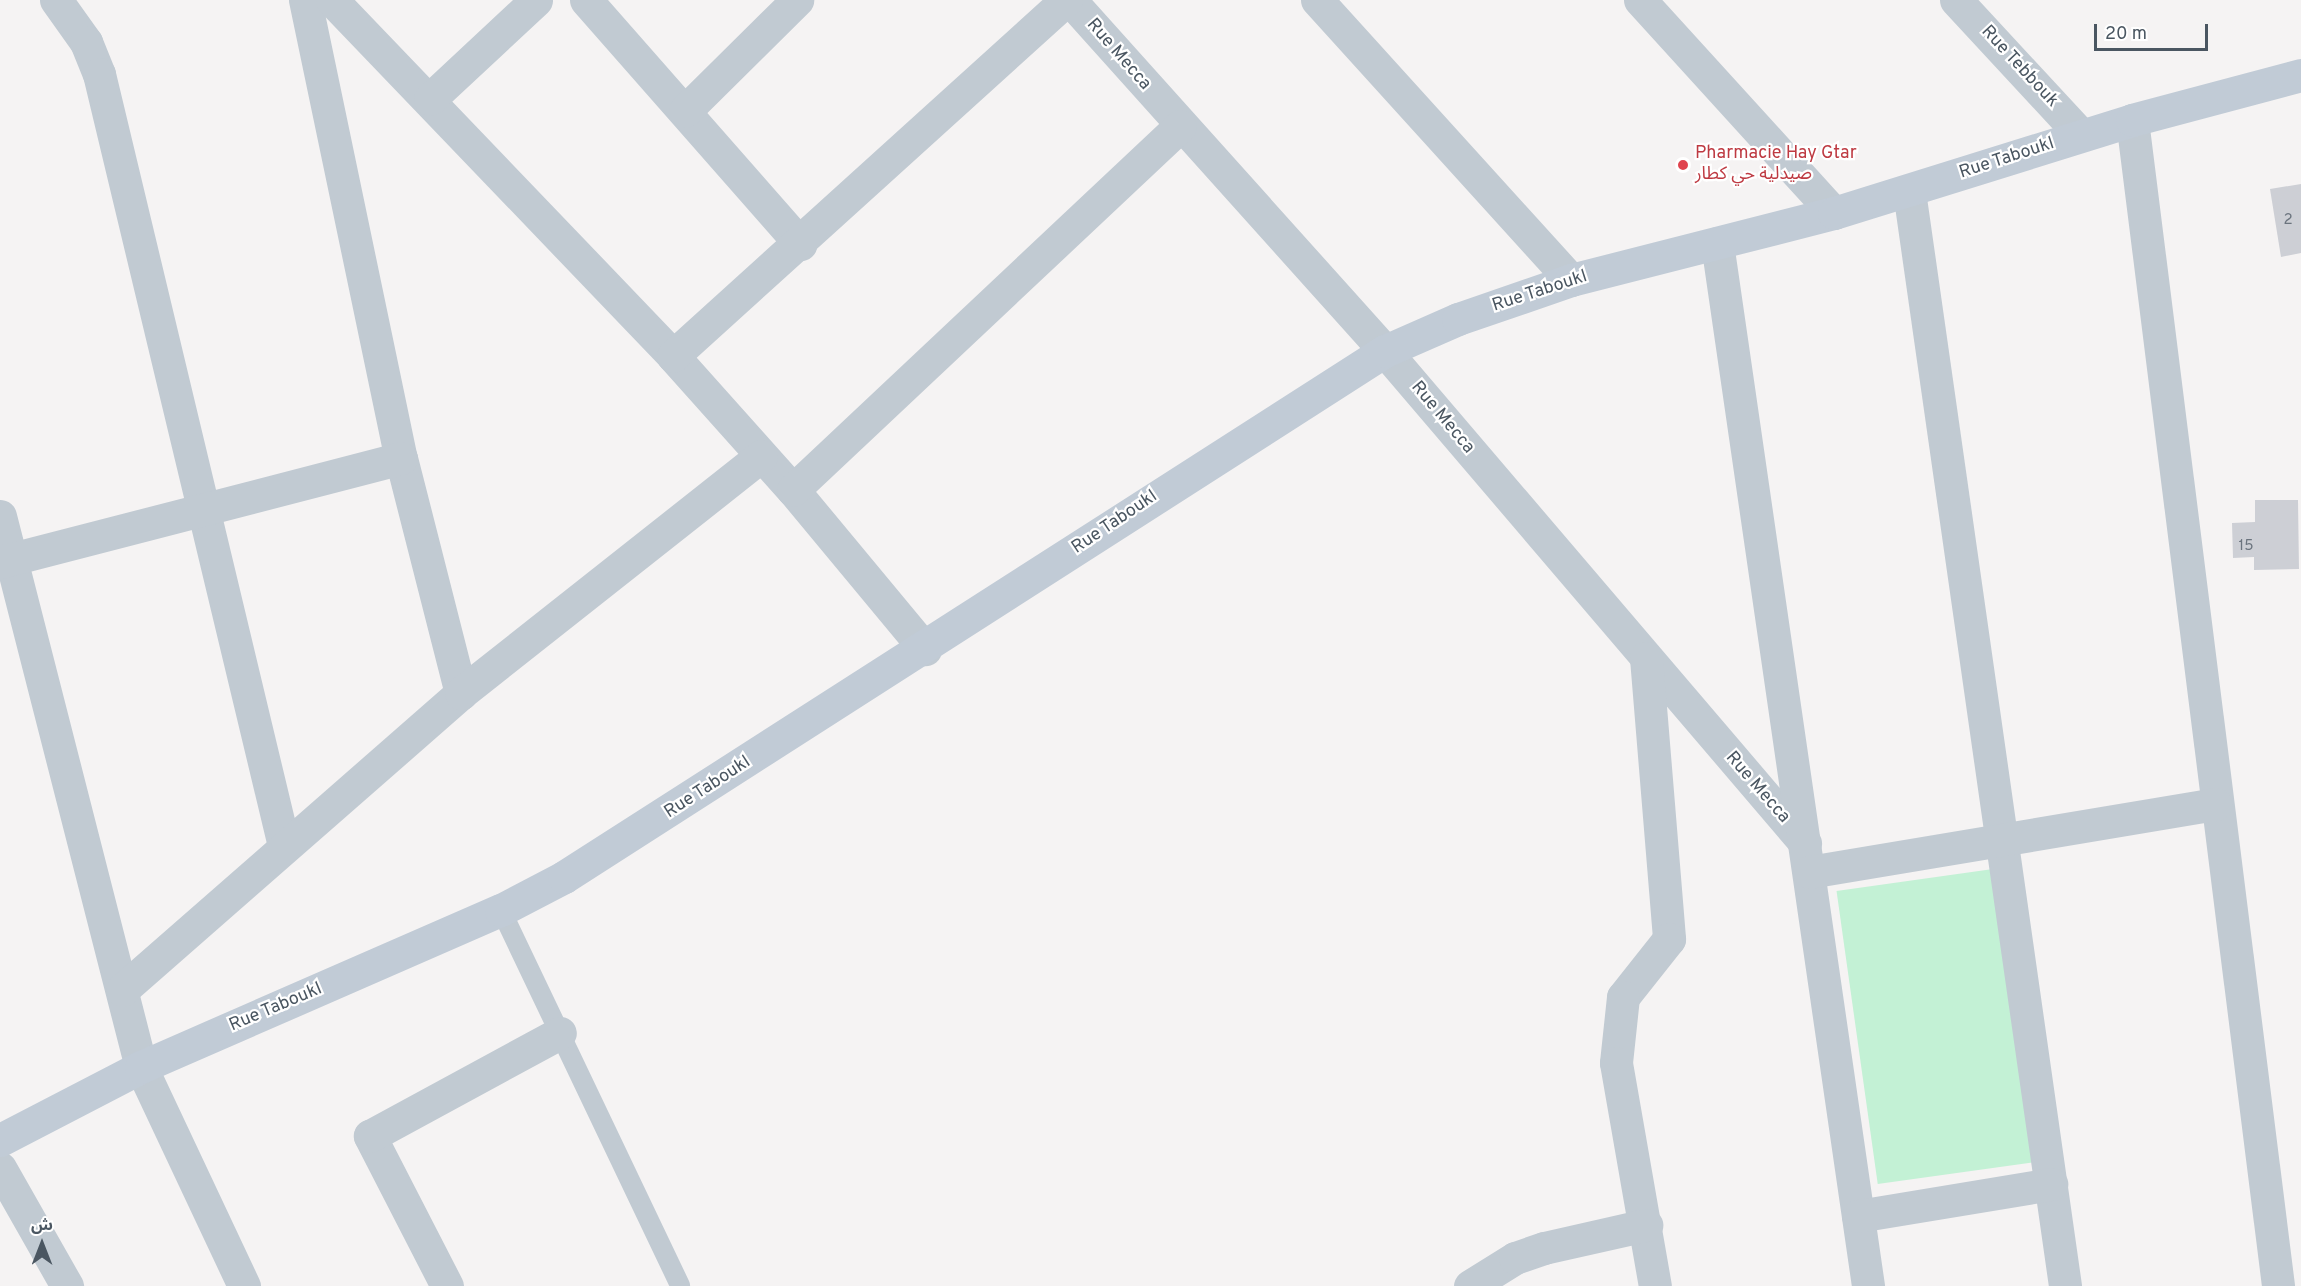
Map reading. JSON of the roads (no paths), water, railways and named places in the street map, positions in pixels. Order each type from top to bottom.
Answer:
[{"type":"street","points":[[56,0],[86,42],[99,74],[284,846]]},
{"type":"street","points":[[305,0],[401,458],[461,693]]},
{"type":"street","points":[[332,0],[430,99],[673,356],[793,490],[925,648]]},
{"type":"street","points":[[430,99],[536,0]]},
{"type":"street","points":[[586,0],[800,244]]},
{"type":"street","points":[[685,111],[797,0]]},
{"type":"street","points":[[673,356],[800,244],[1068,0]]},
{"type":"street","name":"Rue Mecca","points":[[1068,0],[1385,351],[1646,658],[1807,858]]},
{"type":"street","points":[[1317,0],[1571,280]]},
{"type":"street","points":[[1640,0],[1834,213]]},
{"type":"street","name":"Rue Tebbouk","points":[[1956,0],[2081,135]]},
{"type":"street","name":"Rue Taboukl","points":[[0,1140],[141,1067],[501,910],[636,834],[925,648],[1238,441],[1385,351],[1571,280],[1834,213],[2081,135],[2301,75]]},
{"type":"street","points":[[2132,120],[2215,804],[2278,1286]]},
{"type":"street","points":[[793,490],[1180,126]]},
{"type":"street","points":[[1909,190],[2006,842],[2066,1286]]},
{"type":"street","points":[[1717,243],[1868,1286]]},
{"type":"street","points":[[122,990],[461,693],[761,456]]},
{"type":"street","points":[[5,560],[401,458]]},
{"type":"street","points":[[0,516],[5,560],[141,1067],[244,1286]]},
{"type":"street","points":[[1646,658],[1669,939],[1623,997],[1616,1063],[1655,1286]]},
{"type":"street","points":[[1807,858],[2006,842],[2215,804]]},
{"type":"street","points":[[447,1286],[370,1136],[560,1033]]},
{"type":"street","points":[[0,1168],[67,1286]]},
{"type":"street","points":[[1858,1216],[2051,1184]]},
{"type":"street","points":[[1470,1286],[1515,1258],[1544,1248],[1646,1225]]},
{"type":"lane","points":[[501,910],[680,1286]]},
{"type":"place","name":"Pharmacie Hay Gtar صيدلية حي كطار","points":[[1683,165]]}]
